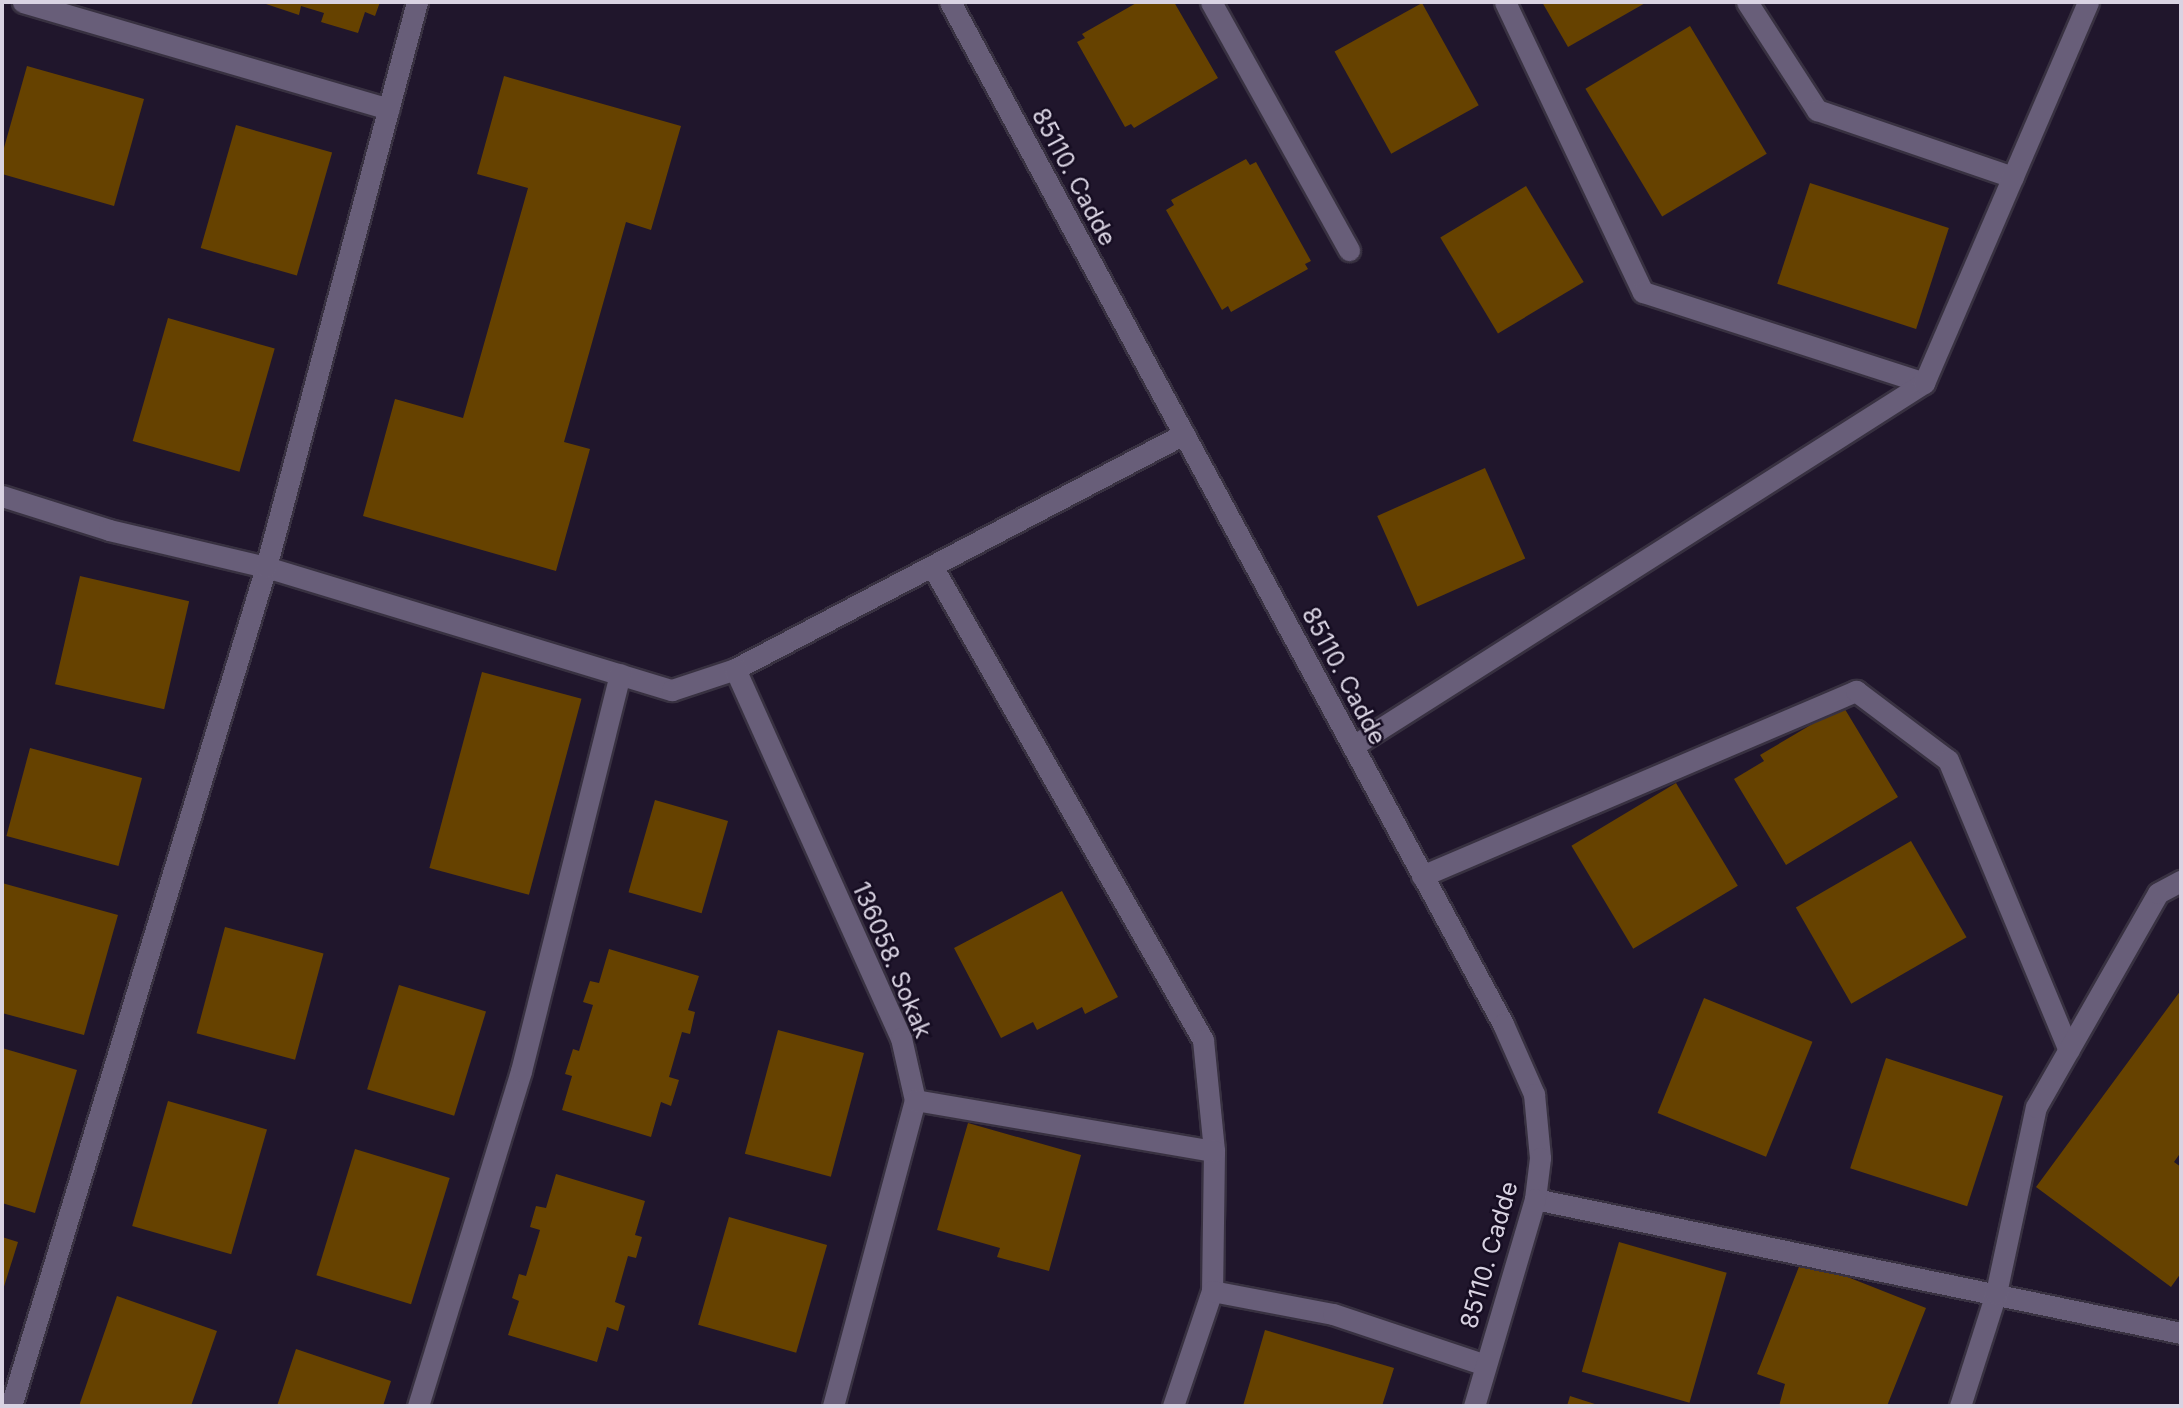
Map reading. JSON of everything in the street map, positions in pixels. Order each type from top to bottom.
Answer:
[{"type":"street","points":[[23,2],[389,109]]},
{"type":"street","points":[[11,1406],[266,567],[417,2]]},
{"type":"street","name":"85110. Cadde","points":[[950,2],[1503,1024],[1534,1094],[1540,1158],[1535,1199],[1474,1406]]},
{"type":"street","points":[[1211,2],[1349,250]]},
{"type":"street","points":[[1505,2],[1643,292],[1924,383]]},
{"type":"street","points":[[1747,2],[1817,110],[2012,177]]},
{"type":"street","points":[[1353,746],[1924,383],[2088,2]]},
{"type":"street","points":[[2,496],[109,530],[266,567],[672,690],[735,669],[1184,434]]},
{"type":"street","points":[[932,566],[1203,1040],[1214,1152],[1212,1292],[1173,1406]]},
{"type":"street","name":"136058. Sokak","points":[[735,669],[901,1038],[915,1100],[833,1406]]},
{"type":"street","points":[[418,1406],[521,1071],[620,674]]},
{"type":"street","points":[[1422,876],[1856,691],[1948,760],[2069,1050]]},
{"type":"street","points":[[1960,1406],[1996,1293],[2036,1107],[2158,893],[2181,881]]},
{"type":"street","points":[[915,1100],[1214,1152]]},
{"type":"street","points":[[1535,1199],[2181,1333]]},
{"type":"street","points":[[1212,1292],[1333,1314],[1485,1365]]},
{"type":"building","points":[[260,2],[380,2],[375,16],[365,12],[358,33],[321,22],[324,13],[301,6],[299,15]]},
{"type":"building","points":[[1138,2],[1174,2],[1218,78],[1134,128],[1131,124],[1125,127],[1077,42],[1085,38],[1082,34]]},
{"type":"building","points":[[1542,2],[1647,2],[1568,47]]},
{"type":"building","points":[[1422,3],[1479,105],[1391,154],[1335,51]]},
{"type":"building","points":[[1690,26],[1767,154],[1662,217],[1585,89]]},
{"type":"building","points":[[27,66],[144,99],[114,206],[2,174],[2,155]]},
{"type":"building","points":[[504,76],[681,126],[651,230],[626,222],[564,442],[590,449],[556,571],[363,516],[395,399],[463,418],[528,188],[477,174]]},
{"type":"building","points":[[236,125],[332,153],[297,276],[201,248]]},
{"type":"building","points":[[1246,159],[1250,165],[1256,162],[1311,261],[1305,264],[1308,269],[1231,312],[1228,306],[1222,310],[1166,210],[1174,205],[1171,200]]},
{"type":"building","points":[[1810,183],[1949,228],[1916,329],[1777,284]]},
{"type":"building","points":[[1526,186],[1584,282],[1498,334],[1440,238]]},
{"type":"building","points":[[168,318],[275,349],[239,472],[133,441]]},
{"type":"building","points":[[1485,468],[1525,558],[1417,606],[1377,516]]},
{"type":"building","points":[[80,576],[189,601],[164,709],[55,684]]},
{"type":"building","points":[[482,672],[581,699],[529,895],[429,868]]},
{"type":"building","points":[[1843,706],[1898,797],[1786,865],[1734,779],[1764,761],[1760,755]]},
{"type":"building","points":[[30,748],[142,778],[118,866],[6,836]]},
{"type":"building","points":[[1676,783],[1738,886],[1633,949],[1571,846]]},
{"type":"building","points":[[655,800],[728,821],[702,913],[629,892]]},
{"type":"building","points":[[1911,841],[1966,937],[1851,1004],[1796,908]]},
{"type":"building","points":[[2,883],[118,915],[84,1035],[2,1013]]},
{"type":"building","points":[[1062,891],[1118,997],[1085,1014],[1082,1007],[1037,1030],[1033,1022],[1001,1038],[954,948]]},
{"type":"building","points":[[225,927],[324,953],[295,1060],[197,1033]]},
{"type":"building","points":[[609,949],[699,976],[688,1010],[695,1012],[690,1034],[682,1032],[669,1077],[679,1080],[671,1106],[661,1102],[651,1137],[562,1110],[572,1076],[565,1074],[573,1049],[579,1051],[593,1005],[583,1002],[590,981],[599,983]]},
{"type":"building","points":[[399,985],[486,1012],[454,1116],[367,1089]]},
{"type":"building","points":[[2181,990],[2181,1152],[2174,1162],[2181,1167],[2181,1273],[2171,1287],[2036,1187]]},
{"type":"building","points":[[1704,998],[1812,1042],[1766,1157],[1658,1113]]},
{"type":"building","points":[[778,1030],[864,1053],[831,1177],[745,1154]]},
{"type":"building","points":[[2,1048],[77,1070],[35,1213],[2,1203]]},
{"type":"building","points":[[1886,1058],[2003,1096],[1967,1206],[1850,1168]]},
{"type":"building","points":[[168,1101],[267,1129],[231,1254],[132,1226]]},
{"type":"building","points":[[968,1123],[1081,1155],[1049,1271],[997,1257],[1000,1248],[937,1230]]},
{"type":"building","points":[[355,1149],[450,1178],[411,1304],[316,1275]]},
{"type":"building","points":[[556,1174],[645,1201],[635,1235],[642,1237],[636,1258],[628,1256],[615,1302],[625,1306],[618,1331],[607,1327],[597,1362],[508,1335],[519,1301],[512,1298],[519,1274],[526,1276],[540,1230],[530,1227],[536,1206],[546,1208]]},
{"type":"building","points":[[729,1217],[827,1245],[796,1353],[698,1325]]},
{"type":"building","points":[[2,1237],[18,1242],[2,1293]]},
{"type":"building","points":[[1619,1242],[1727,1273],[1689,1403],[1582,1372]]},
{"type":"building","points":[[1802,1259],[1926,1308],[1887,1406],[1779,1406],[1785,1384],[1757,1374]]},
{"type":"building","points":[[117,1296],[217,1331],[191,1406],[79,1406]]},
{"type":"building","points":[[1265,1330],[1394,1368],[1382,1406],[1243,1406]]},
{"type":"building","points":[[296,1349],[391,1381],[383,1406],[277,1406]]},
{"type":"building","points":[[1570,1396],[1601,1406],[1567,1406]]}]
